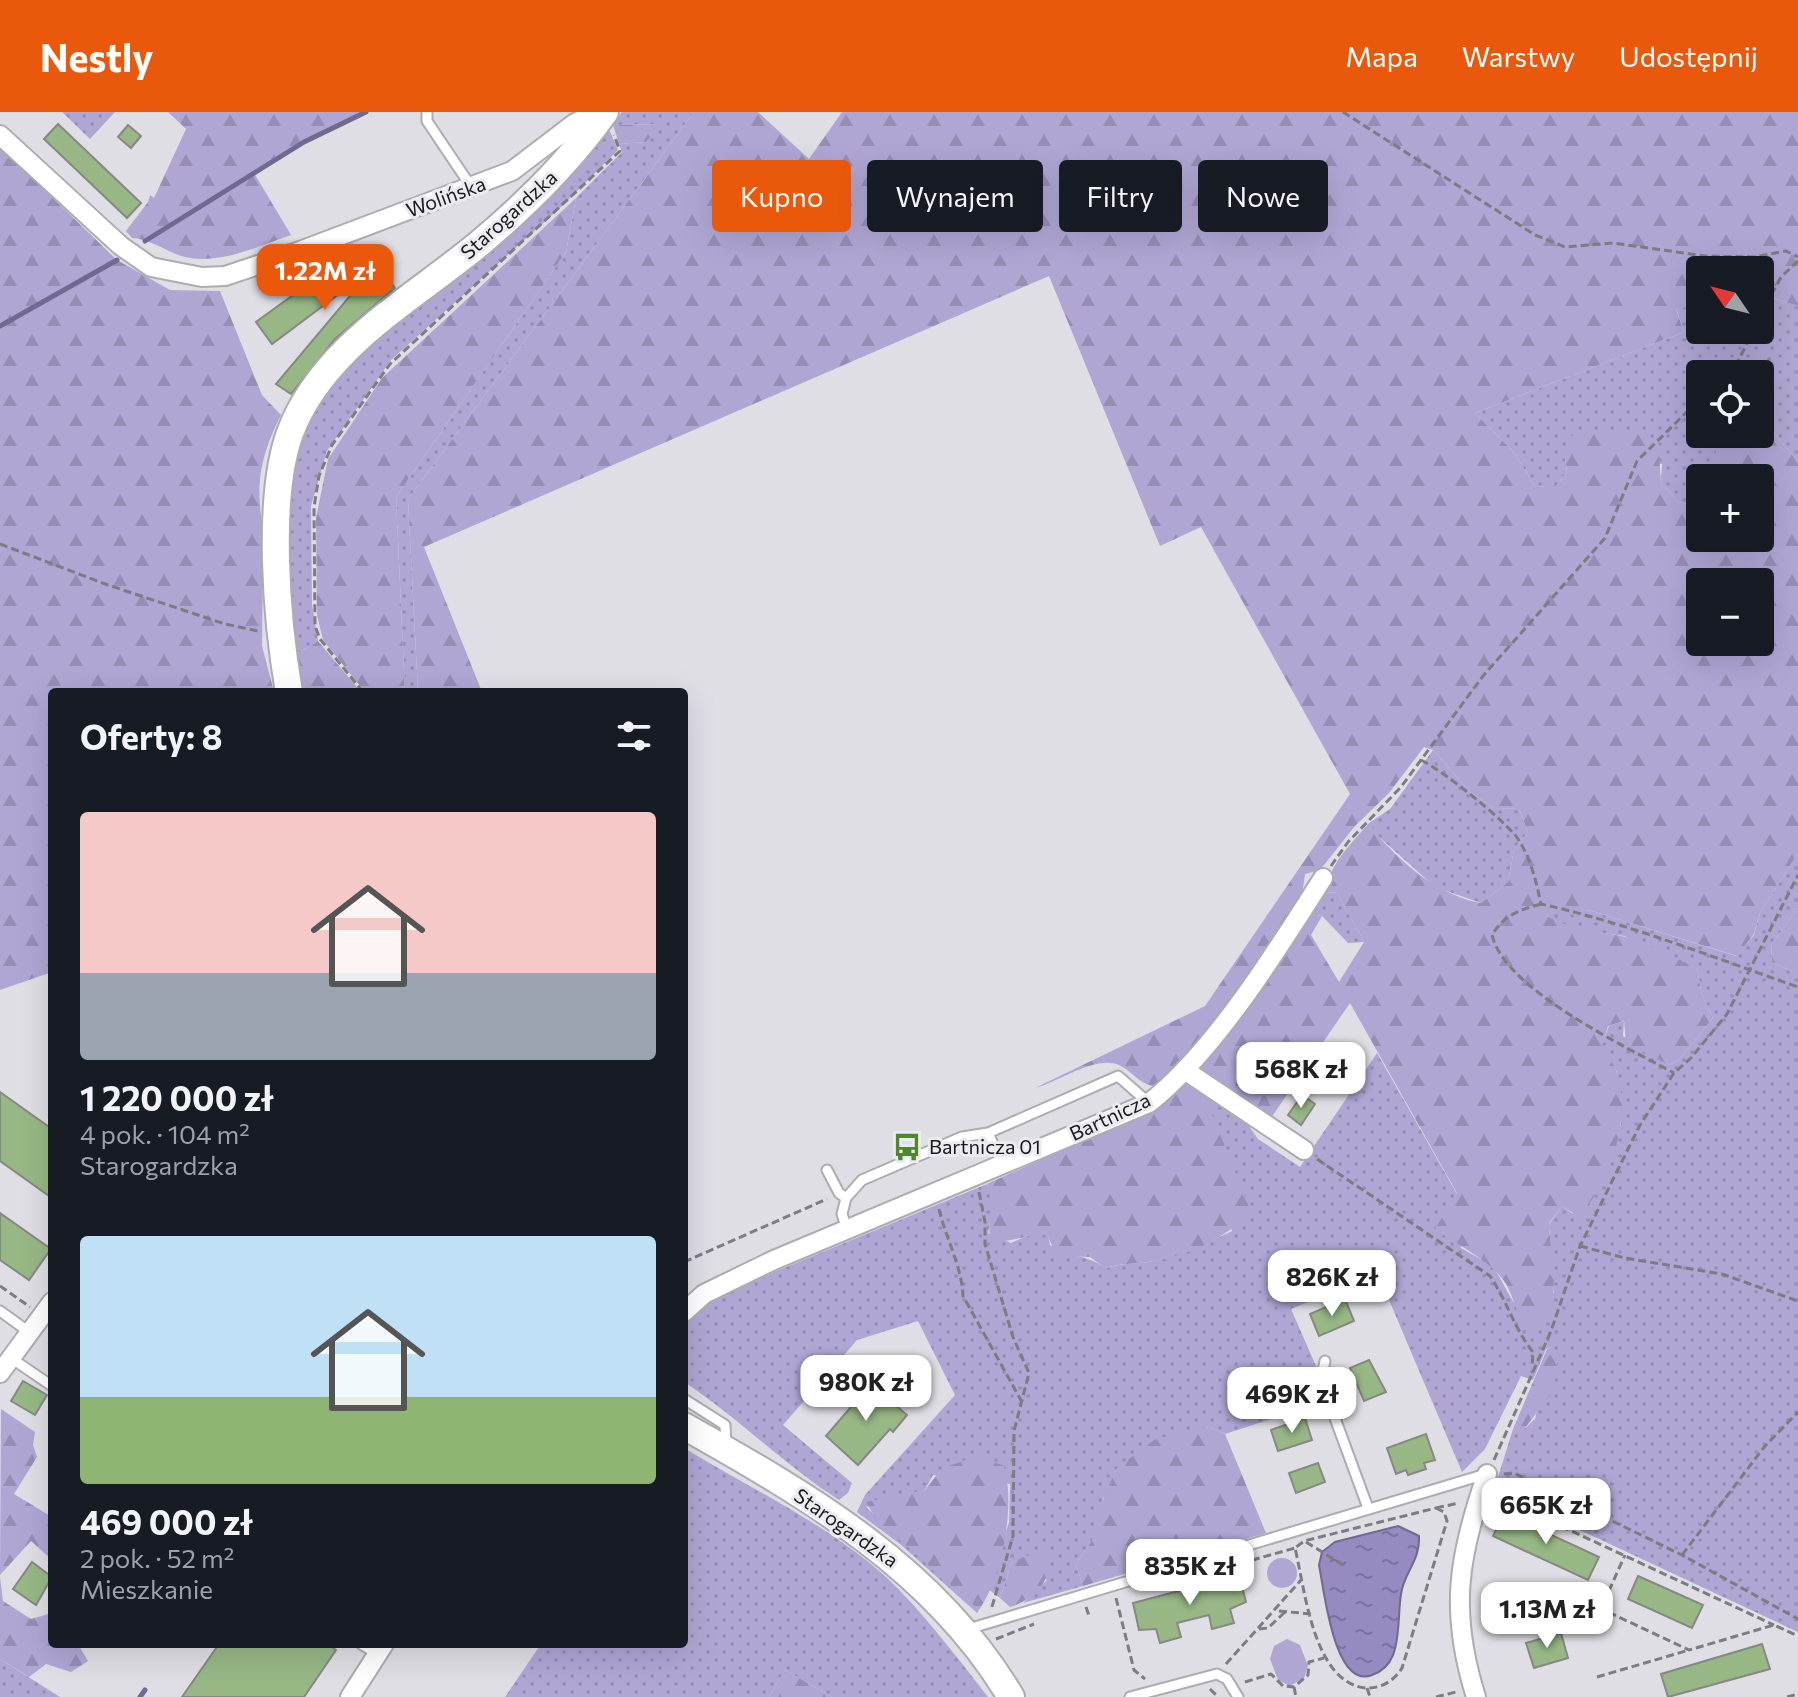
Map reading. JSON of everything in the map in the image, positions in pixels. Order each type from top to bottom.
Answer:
[{"type":"main road","name":"Starogardzka","points":[[289,688],[282,635],[277,530],[280,476],[290,433],[310,394],[353,344],[542,189],[604,115]]},
{"type":"main road","name":"Starogardzka","points":[[688,1428],[876,1544],[931,1594],[976,1626],[1011,1697]]},
{"type":"street","name":"Wolińska","points":[[0,135],[121,246],[151,267],[182,275],[225,276],[472,188],[512,171],[575,123],[604,115]]},
{"type":"street","name":"Bartnicza","points":[[688,1308],[704,1294],[847,1229],[1149,1103],[1186,1071],[1323,878]]},
{"type":"street","points":[[1186,1071],[1304,1150]]},
{"type":"street","points":[[6,1366],[48,1307]]},
{"type":"street","points":[[1474,1692],[1464,1654],[1458,1592],[1464,1544],[1483,1487]]},
{"type":"street","points":[[350,1697],[374,1648]]},
{"type":"lane","points":[[427,112],[427,121],[472,188]]},
{"type":"lane","points":[[843,1196],[862,1180],[962,1137],[988,1133],[1118,1076],[1149,1103]]},
{"type":"lane","points":[[988,1133],[1003,1165]]},
{"type":"lane","points":[[827,1170],[843,1196],[842,1214],[847,1229]]},
{"type":"lane","points":[[0,1311],[29,1332]]},
{"type":"lane","points":[[1325,1361],[1321,1380],[1368,1508]]},
{"type":"lane","points":[[6,1366],[48,1384]]},
{"type":"lane","points":[[688,1402],[725,1425],[726,1449]]},
{"type":"lane","points":[[976,1626],[1368,1508],[1483,1487]]},
{"type":"lane","points":[[1130,1697],[1217,1674],[1227,1679],[1238,1697]]},
{"type":"path","points":[[1343,112],[1535,235],[1565,247],[1613,243],[1705,256],[1754,257],[1786,251],[1798,259],[1781,277],[1774,290]]},
{"type":"path","points":[[360,688],[320,639],[315,626],[314,507],[323,463],[332,445],[390,364],[620,151],[604,115]]},
{"type":"path","points":[[1335,859],[1401,787],[1483,676],[1605,538],[1637,461],[1686,413]]},
{"type":"path","points":[[0,544],[210,619],[282,635]]},
{"type":"path","points":[[1421,760],[1441,770],[1517,837],[1532,867],[1541,904]]},
{"type":"path","points":[[1483,1487],[1551,1331],[1580,1246],[1652,1103],[1674,1073],[1691,1058],[1727,1014],[1798,875]]},
{"type":"path","points":[[1674,1073],[1563,1009],[1504,964],[1492,935],[1500,921],[1541,904],[1663,937],[1798,987]]},
{"type":"path","points":[[1304,1150],[1490,1276],[1506,1300],[1519,1335],[1533,1352],[1532,1371]]},
{"type":"path","points":[[976,1176],[985,1222],[985,1244],[1013,1337],[1029,1373],[1014,1431],[1013,1536],[976,1626]]},
{"type":"path","points":[[936,1193],[949,1249],[963,1281],[963,1296],[1022,1402]]},
{"type":"path","points":[[688,1260],[843,1196]]},
{"type":"path","points":[[1580,1246],[1625,1258],[1722,1274],[1798,1301]]},
{"type":"path","points":[[0,1286],[27,1305]]},
{"type":"path","points":[[1682,1555],[1765,1446],[1798,1412]]},
{"type":"path","points":[[1230,1567],[1295,1548],[1304,1541],[1436,1508],[1514,1473],[1682,1555],[1798,1619]]},
{"type":"path","points":[[1483,1487],[1798,1636]]},
{"type":"path","points":[[1295,1548],[1324,1658],[1339,1675],[1354,1685],[1367,1688],[1387,1683],[1402,1668],[1447,1521],[1444,1512],[1436,1508]]},
{"type":"path","points":[[1304,1541],[1344,1565]]},
{"type":"path","points":[[1599,1613],[1599,1607],[1625,1555]]},
{"type":"path","points":[[1217,1674],[1277,1611],[1302,1579]]},
{"type":"path","points":[[1576,1597],[1689,1650]]},
{"type":"path","points":[[1116,1598],[1134,1670],[1149,1680]]},
{"type":"path","points":[[1086,1607],[1089,1616]]},
{"type":"path","points":[[1277,1611],[1311,1614]]},
{"type":"path","points":[[1259,1629],[1268,1628],[1287,1611]]},
{"type":"path","points":[[1597,1677],[1774,1625]]},
{"type":"path","points":[[1245,1682],[1271,1674],[1283,1686],[1294,1687],[1308,1675],[1309,1662],[1324,1658]]},
{"type":"path","points":[[1294,1687],[1296,1697]]},
{"type":"path","points":[[1367,1688],[1370,1697]]},
{"type":"path","points":[[1437,1697],[1474,1692]]},
{"type":"path","points":[[1787,1697],[1798,1694]]},
{"type":"green space","points":[[62,112],[115,112],[90,139]]},
{"type":"green space","points":[[168,112],[366,112],[304,142],[254,173],[291,235],[239,253],[198,259],[132,238],[126,231],[150,195],[154,198],[186,129]]},
{"type":"green space","points":[[622,112],[694,112],[408,499],[418,688],[405,688],[396,497],[566,252],[576,198],[622,152],[619,144],[646,142],[658,124],[613,125]]},
{"type":"green space","points":[[694,112],[758,112],[809,159],[842,112],[1798,112],[1798,306],[1774,298],[1774,256],[1686,256],[1686,307],[1676,309],[1684,332],[1475,413],[1511,449],[1536,487],[1557,485],[1567,472],[1565,456],[1569,436],[1621,429],[1642,435],[1659,454],[1661,482],[1678,502],[1686,503],[1686,552],[1774,552],[1774,464],[1718,464],[1715,448],[1774,448],[1774,433],[1798,462],[1798,853],[1760,913],[1754,934],[1737,956],[1592,911],[1553,906],[1547,916],[1574,927],[1641,942],[1697,969],[1702,995],[1713,1018],[1679,1060],[1669,1065],[1626,1043],[1624,1021],[1608,1026],[1602,1046],[1616,1070],[1621,1091],[1620,1130],[1609,1168],[1579,1217],[1562,1206],[1549,1223],[1553,1294],[1546,1319],[1537,1330],[1525,1324],[1506,1284],[1492,1267],[1435,1229],[1457,1193],[1350,1003],[1271,1118],[1197,1068],[1311,914],[1322,916],[1311,935],[1339,982],[1364,942],[1337,893],[1326,892],[1336,863],[1369,823],[1402,860],[1426,879],[1453,894],[1481,903],[1508,882],[1514,850],[1528,832],[1519,809],[1494,808],[1470,792],[1433,750],[1424,747],[1389,793],[1355,826],[1320,870],[1305,874],[1302,896],[1226,1012],[1157,1086],[1146,1084],[1119,1065],[1109,1063],[1088,1066],[1035,1088],[1205,1006],[1350,794],[1201,527],[1160,546],[1049,276],[424,547],[480,688],[418,688],[408,499]]},
{"type":"green space","points":[[607,125],[618,150],[561,207],[391,360],[327,451],[311,506],[312,604],[318,641],[296,654],[289,577],[289,499],[298,448],[323,396],[341,372],[384,329]]},
{"type":"green space","points":[[613,125],[660,126],[646,142],[619,144]]},
{"type":"green space","points":[[0,147],[117,260],[170,290],[220,291],[262,395],[281,415],[266,452],[260,484],[267,556],[263,557],[262,646],[273,688],[48,688],[48,973],[0,990]]},
{"type":"green space","points":[[576,198],[566,252],[396,497],[405,688],[362,688],[323,640],[317,615],[316,518],[328,459],[382,378]]},
{"type":"green space","points":[[1774,298],[1798,306],[1798,462],[1774,433],[1774,360],[1686,360],[1686,448],[1716,448],[1719,464],[1686,464],[1686,503],[1678,502],[1661,482],[1662,464],[1565,456],[1567,472],[1557,485],[1536,487],[1511,449],[1475,413],[1684,332],[1676,308],[1686,307],[1686,344],[1774,344]]},
{"type":"green space","points":[[1757,350],[1771,360],[1750,360]]},
{"type":"green space","points":[[318,641],[358,688],[300,688],[296,654]]},
{"type":"green space","points":[[1433,750],[1470,792],[1494,808],[1519,809],[1528,832],[1514,850],[1508,882],[1481,903],[1435,887],[1378,836],[1369,823],[1390,809]]},
{"type":"green space","points":[[1798,853],[1798,908],[1771,945],[1772,962],[1798,974],[1798,1632],[1494,1490],[1513,1429],[1522,1431],[1535,1419],[1552,1347],[1546,1349],[1533,1380],[1521,1376],[1485,1449],[1462,1472],[1378,1274],[1291,1309],[1316,1366],[1311,1376],[1292,1375],[1291,1388],[1315,1393],[1318,1404],[1225,1434],[1206,1426],[1103,1498],[1100,1529],[1076,1564],[1083,1586],[1023,1603],[1047,1580],[1020,1560],[1012,1562],[1000,1598],[988,1589],[1009,1522],[1010,1484],[933,1475],[925,1490],[866,1507],[979,1610],[977,1613],[900,1544],[857,1512],[865,1495],[955,1395],[918,1321],[857,1340],[783,1425],[852,1483],[848,1493],[839,1500],[688,1385],[688,1321],[702,1307],[726,1292],[987,1184],[994,1200],[988,1233],[1011,1243],[1033,1233],[1048,1235],[1050,1245],[1106,1268],[1160,1260],[1212,1241],[1232,1231],[1201,1087],[1237,1109],[1258,1139],[1300,1167],[1377,1053],[1457,1194],[1461,1248],[1493,1266],[1514,1303],[1554,1293],[1549,1224],[1562,1206],[1573,1214],[1621,1125],[1617,1072],[1601,1046],[1609,1026],[1624,1021],[1623,1036],[1669,1065],[1679,1060],[1713,1018],[1702,995],[1697,969],[1624,936],[1569,928],[1547,916],[1553,905],[1592,911],[1736,956],[1754,935],[1760,913]]},
{"type":"green space","points":[[1326,892],[1337,893],[1364,942],[1348,943],[1322,916],[1311,914]]},
{"type":"green space","points":[[1798,908],[1798,974],[1772,962],[1771,945]]},
{"type":"green space","points":[[1187,1079],[1201,1087],[1250,1209],[1231,1229],[1205,1245],[1176,1256],[1105,1268],[1090,1257],[1057,1256],[1047,1235],[992,1241],[989,1228],[991,1201],[987,1184],[1147,1112]]},
{"type":"green space","points":[[1552,1347],[1558,1354],[1554,1390],[1522,1432],[1513,1429],[1547,1349]]},
{"type":"green space","points":[[1,1409],[35,1432],[33,1445],[37,1457],[14,1494],[48,1515],[48,1556],[31,1541],[0,1575]]},
{"type":"green space","points":[[1206,1426],[1225,1434],[1266,1533],[1083,1586],[1076,1564],[1099,1530],[1095,1519],[1116,1469],[1154,1440]]},
{"type":"green space","points":[[688,1450],[813,1523],[862,1557],[913,1604],[988,1697],[832,1697],[785,1670],[769,1697],[505,1697],[538,1648],[688,1648]]},
{"type":"green space","points":[[979,1456],[1004,1466],[1008,1500],[1000,1560],[979,1610],[876,1519],[866,1502],[925,1490],[942,1468]]},
{"type":"green space","points":[[1039,1551],[1046,1553],[1049,1562],[1046,1579],[1034,1594],[1010,1607],[1000,1598],[1012,1562]]},
{"type":"green space","points":[[1282,1558],[1293,1562],[1297,1573],[1293,1584],[1282,1588],[1271,1584],[1267,1573],[1271,1562]]},
{"type":"green space","points":[[0,1577],[3,1601],[31,1619],[48,1614],[48,1648],[80,1648],[88,1661],[71,1672],[46,1664],[29,1677],[0,1659]]},
{"type":"green space","points":[[1287,1639],[1300,1645],[1308,1666],[1304,1678],[1290,1686],[1278,1680],[1270,1659],[1274,1646]]},
{"type":"green space","points":[[0,1659],[60,1697],[0,1697]]},
{"type":"green space","points":[[785,1670],[832,1697],[769,1697]]},
{"type":"water","points":[[1398,1526],[1419,1536],[1419,1545],[1401,1594],[1395,1648],[1382,1670],[1359,1676],[1348,1668],[1333,1635],[1319,1565],[1322,1552],[1335,1542]]},
{"type":"building","points":[[58,124],[141,203],[127,218],[44,139]]},
{"type":"building","points":[[128,125],[141,136],[131,148],[118,137]]},
{"type":"building","points":[[347,256],[353,264],[359,259],[369,273],[379,265],[395,288],[335,339],[291,394],[276,384],[355,290],[351,285],[272,344],[256,322]]},
{"type":"building","points":[[0,1092],[48,1126],[48,1195],[0,1161]]},
{"type":"building","points":[[1302,1095],[1315,1104],[1301,1125],[1288,1115]]},
{"type":"building","points":[[0,1213],[48,1247],[48,1253],[29,1280],[0,1260]]},
{"type":"building","points":[[1345,1299],[1354,1321],[1319,1336],[1310,1314]]},
{"type":"building","points":[[1369,1360],[1386,1392],[1364,1401],[1350,1368]]},
{"type":"building","points":[[23,1381],[47,1395],[35,1415],[11,1401]]},
{"type":"building","points":[[868,1381],[907,1415],[858,1465],[826,1436],[857,1400],[854,1397]]},
{"type":"building","points":[[1305,1418],[1312,1440],[1278,1451],[1271,1430]]},
{"type":"building","points":[[1426,1434],[1435,1460],[1424,1463],[1426,1469],[1408,1475],[1406,1470],[1396,1474],[1387,1448]]},
{"type":"building","points":[[1318,1463],[1325,1482],[1296,1493],[1289,1473]]},
{"type":"building","points":[[1504,1513],[1599,1557],[1588,1580],[1493,1536]]},
{"type":"building","points":[[32,1562],[48,1574],[48,1584],[36,1605],[13,1589]]},
{"type":"building","points":[[1239,1575],[1246,1602],[1230,1609],[1234,1623],[1212,1629],[1209,1615],[1177,1623],[1181,1637],[1160,1643],[1156,1629],[1139,1630],[1133,1603]]},
{"type":"building","points":[[1638,1576],[1703,1605],[1692,1628],[1628,1599]]},
{"type":"building","points":[[1561,1633],[1568,1658],[1534,1668],[1526,1643]]},
{"type":"building","points":[[1762,1644],[1770,1669],[1668,1697],[1661,1674]]},
{"type":"building","points":[[216,1648],[336,1650],[304,1697],[182,1697]]},
{"type":"waterway","points":[[145,241],[304,142],[366,112]]},
{"type":"waterway","points":[[0,326],[117,260]]},
{"type":"waterway","points":[[140,1697],[145,1690]]},
{"type":"place","name":"Bartnicza 01","points":[[907,1147]]}]
